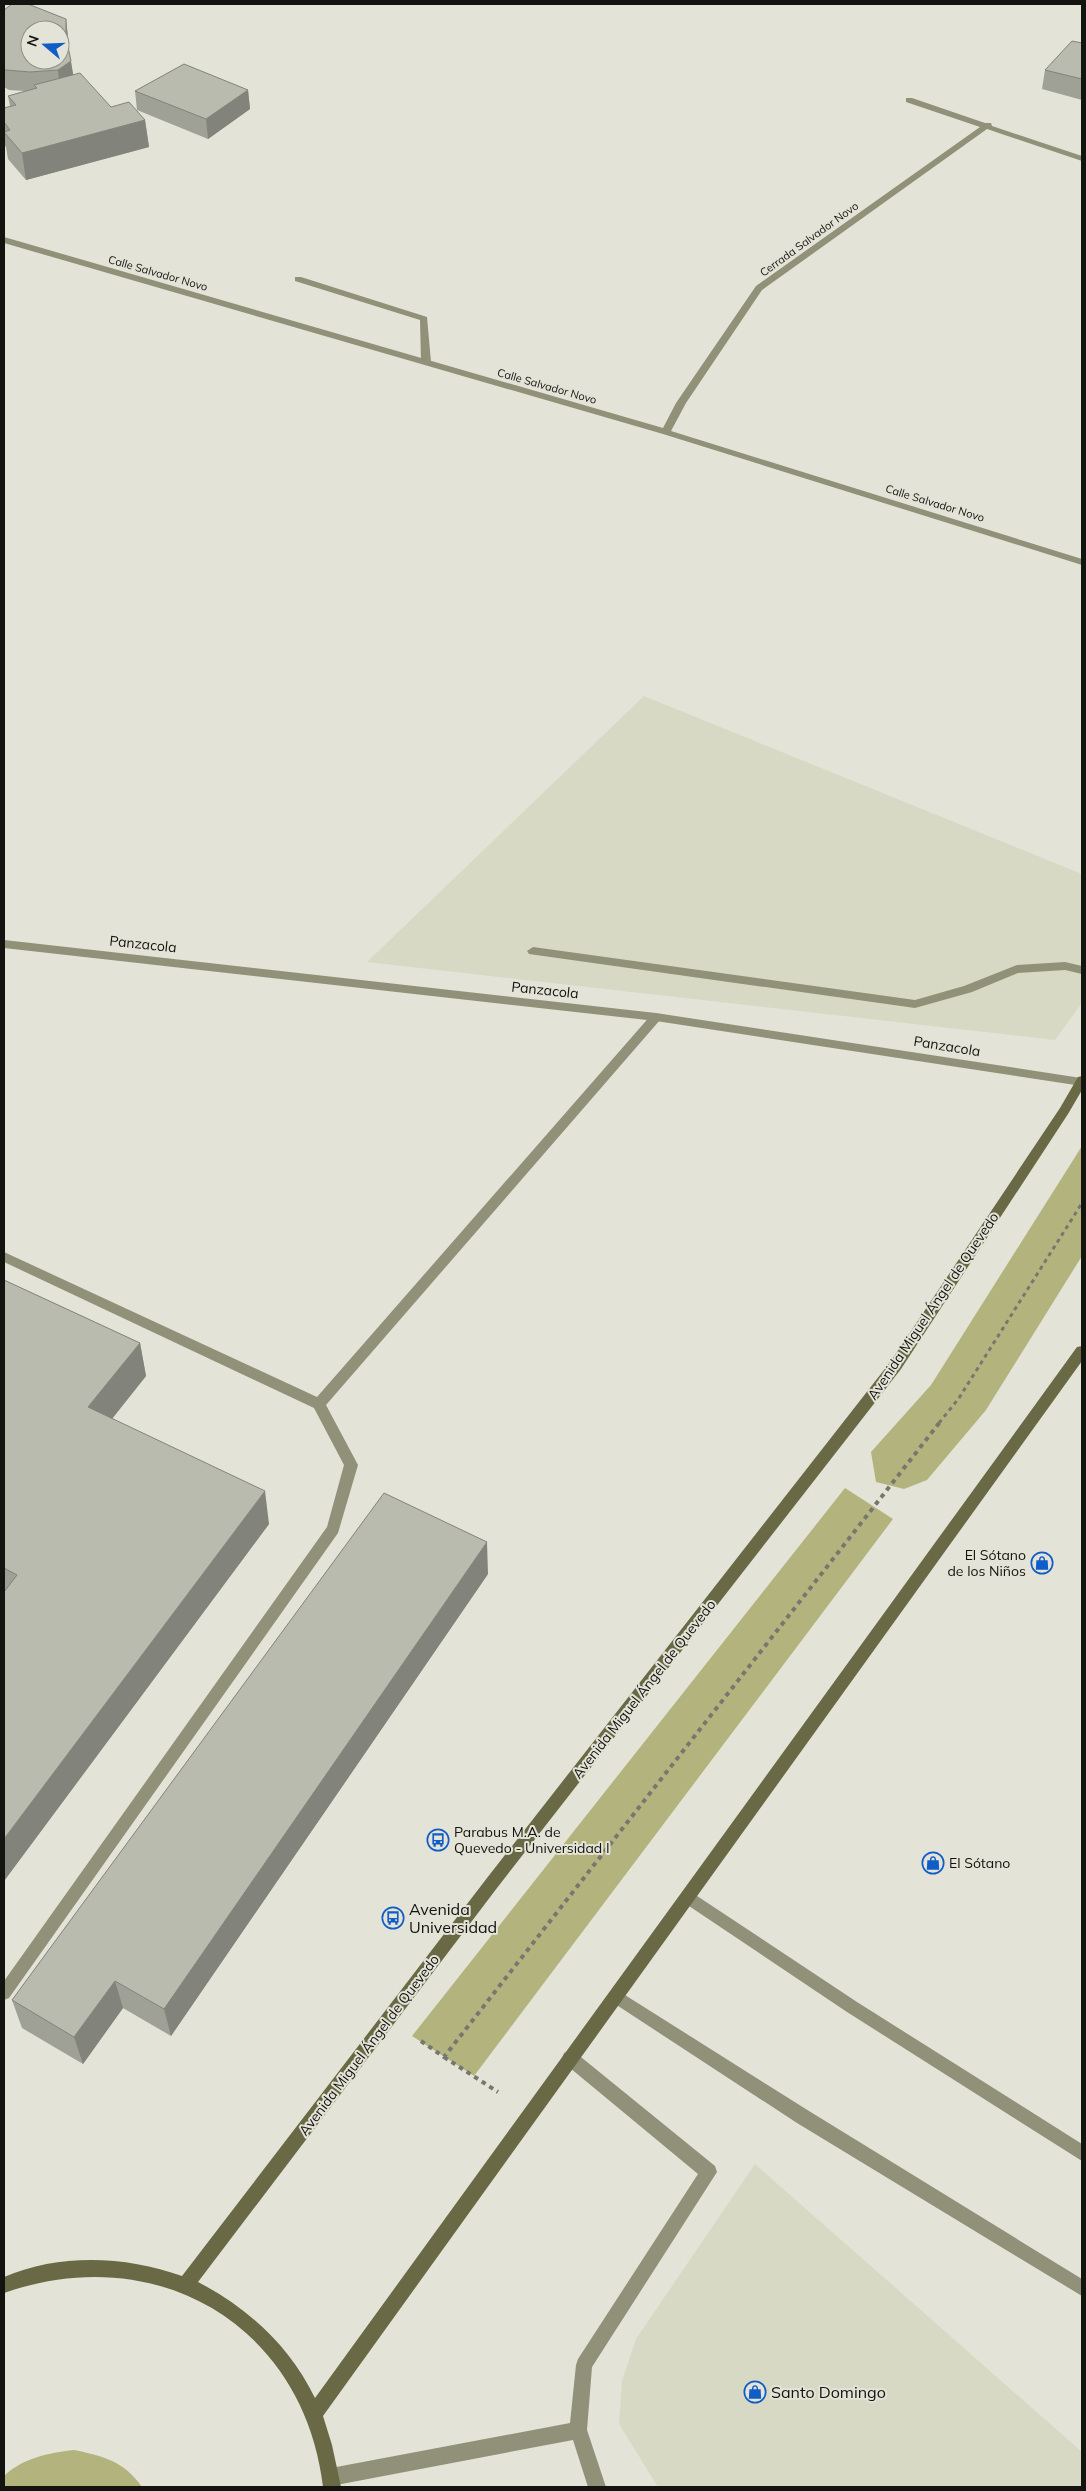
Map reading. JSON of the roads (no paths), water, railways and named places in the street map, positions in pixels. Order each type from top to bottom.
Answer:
[{"type":"main road","name":"Avenida Miguel Ángel de Quevedo","points":[[186,2284],[492,1883],[896,1365],[1082,1081]]},
{"type":"main road","points":[[314,2414],[1082,1351]]},
{"type":"main road","points":[[4,2285],[54,2271],[100,2267],[145,2271],[186,2284],[238,2314],[282,2359],[314,2414],[331,2482]]},
{"type":"street","points":[[909,100],[988,125],[1082,159]]},
{"type":"street","name":"Cerrada Salvador Novo","points":[[666,432],[681,403],[759,288],[988,125]]},
{"type":"street","name":"Calle Salvador Novo","points":[[4,240],[666,432],[1082,562]]},
{"type":"street","points":[[298,279],[424,319],[426,362]]},
{"type":"street","name":"Panzacola","points":[[4,944],[656,1018],[1082,1081]]},
{"type":"street","points":[[533,951],[915,1004],[968,989],[1017,969],[1065,966],[1082,970]]},
{"type":"street","points":[[319,1404],[656,1018]]},
{"type":"street","points":[[4,1256],[319,1404],[351,1465],[333,1529],[4,1993]]},
{"type":"street","points":[[688,1897],[852,2007],[1082,2153]]},
{"type":"street","points":[[617,1997],[803,2117],[1082,2288]]},
{"type":"street","points":[[570,2058],[709,2172],[584,2366],[578,2430],[597,2487]]},
{"type":"street","points":[[331,2482],[578,2430]]},
{"type":"place","name":"El Sótano de los Niños","points":[[1042,1563]]},
{"type":"place","name":"Parabus M.A. de Quevedo - Universidad I","points":[[438,1840]]},
{"type":"place","name":"El Sótano","points":[[933,1863]]},
{"type":"place","name":"Avenida Universidad","points":[[393,1918]]},
{"type":"place","name":"Santo Domingo","points":[[755,2392]]}]
